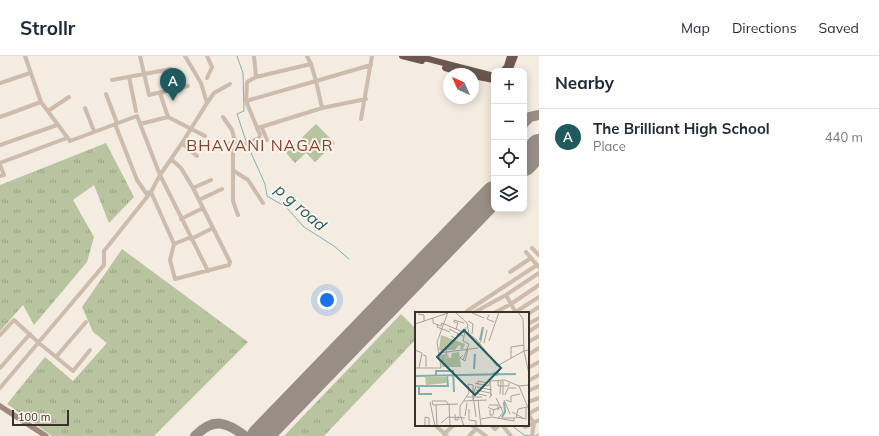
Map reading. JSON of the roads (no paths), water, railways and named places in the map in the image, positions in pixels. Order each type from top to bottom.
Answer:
[{"type":"highway","points":[[402,56],[445,68]]},
{"type":"highway","points":[[417,56],[491,75]]},
{"type":"highway","points":[[505,68],[510,56]]},
{"type":"highway","points":[[510,68],[515,56]]},
{"type":"highway","points":[[479,77],[491,79]]},
{"type":"main road","points":[[0,406],[46,436]]},
{"type":"street","points":[[25,56],[41,102],[67,138],[73,141],[94,131],[137,116],[160,175],[208,272]]},
{"type":"street","points":[[140,56],[149,95],[188,86]]},
{"type":"street","points":[[185,56],[201,83],[207,103]]},
{"type":"street","points":[[207,56],[212,67],[207,78]]},
{"type":"street","points":[[254,56],[256,76]]},
{"type":"street","points":[[307,56],[316,80],[322,108]]},
{"type":"street","points":[[361,120],[366,98],[372,56]]},
{"type":"street","points":[[267,140],[248,110],[246,101],[247,82],[256,76],[311,64]]},
{"type":"street","points":[[246,101],[371,65]]},
{"type":"street","points":[[112,80],[171,69]]},
{"type":"street","points":[[0,83],[30,73]]},
{"type":"street","points":[[129,77],[136,111]]},
{"type":"street","points":[[1,385],[39,343],[104,265],[104,251],[151,192],[160,175],[207,103],[214,93],[230,84]]},
{"type":"street","points":[[160,93],[168,117]]},
{"type":"street","points":[[106,94],[137,180],[146,193],[151,192]]},
{"type":"street","points":[[48,111],[70,97]]},
{"type":"street","points":[[260,128],[322,108],[366,98]]},
{"type":"street","points":[[0,117],[41,102]]},
{"type":"street","points":[[85,108],[94,131]]},
{"type":"street","points":[[140,124],[168,117],[205,136]]},
{"type":"street","points":[[223,117],[232,130],[235,140],[242,145]]},
{"type":"street","points":[[0,145],[57,125]]},
{"type":"street","points":[[235,140],[226,145],[228,150],[233,150],[255,140],[260,135],[260,128]]},
{"type":"street","points":[[0,176],[4,175],[0,164],[67,138]]},
{"type":"street","points":[[182,143],[197,156]]},
{"type":"street","points":[[233,150],[233,201],[238,215]]},
{"type":"street","points":[[151,192],[174,244],[170,260],[173,278],[208,272],[229,265],[230,262],[193,188],[181,168],[171,159]]},
{"type":"street","points":[[234,171],[248,180],[263,203]]},
{"type":"street","points":[[193,188],[211,180]]},
{"type":"street","points":[[199,200],[222,189]]},
{"type":"street","points":[[181,219],[203,208]]},
{"type":"street","points":[[174,244],[213,228]]},
{"type":"street","points":[[532,248],[539,255]]},
{"type":"street","points":[[467,312],[466,311],[538,266],[526,252]]},
{"type":"street","points":[[510,272],[532,258]]},
{"type":"street","points":[[475,312],[506,295],[539,273]]},
{"type":"street","points":[[496,312],[511,304],[539,285]]},
{"type":"street","points":[[506,295],[515,312]]},
{"type":"street","points":[[516,312],[539,297]]},
{"type":"street","points":[[529,313],[539,307]]},
{"type":"street","points":[[529,323],[539,318]]},
{"type":"street","points":[[0,335],[14,320],[73,371],[90,350]]},
{"type":"street","points":[[56,357],[86,322]]},
{"type":"street","points":[[529,331],[539,325]]},
{"type":"street","points":[[0,368],[30,334]]},
{"type":"street","points":[[529,341],[539,336]]},
{"type":"street","points":[[529,353],[539,348]]},
{"type":"street","points":[[529,367],[539,362]]},
{"type":"street","points":[[529,380],[539,375]]},
{"type":"street","points":[[529,391],[539,386]]},
{"type":"street","points":[[529,402],[539,398]]},
{"type":"street","points":[[529,413],[539,408]]},
{"type":"street","points":[[529,416],[534,423],[532,436]]},
{"type":"street","points":[[529,425],[539,420]]},
{"type":"street","points":[[437,426],[446,435],[453,426]]},
{"type":"street","points":[[472,426],[486,436]]},
{"type":"street","points":[[503,426],[511,436]]},
{"type":"street","points":[[469,436],[476,430]]},
{"type":"waterway","points":[[237,56],[243,73],[244,111],[237,114],[246,141]]},
{"type":"waterway","name":"p g road","points":[[247,144],[265,184],[267,196],[286,207],[304,227],[334,246],[349,259]]},
{"type":"waterway","name":"p g road","points":[[512,426],[524,435],[531,436]]},
{"type":"waterway","name":"p g road","points":[[535,436],[539,434]]},
{"type":"place","name":"The Brilliant High School","points":[[173,101]]},
{"type":"district","name":"BHAVANI NAGAR","points":[[260,145]]}]
